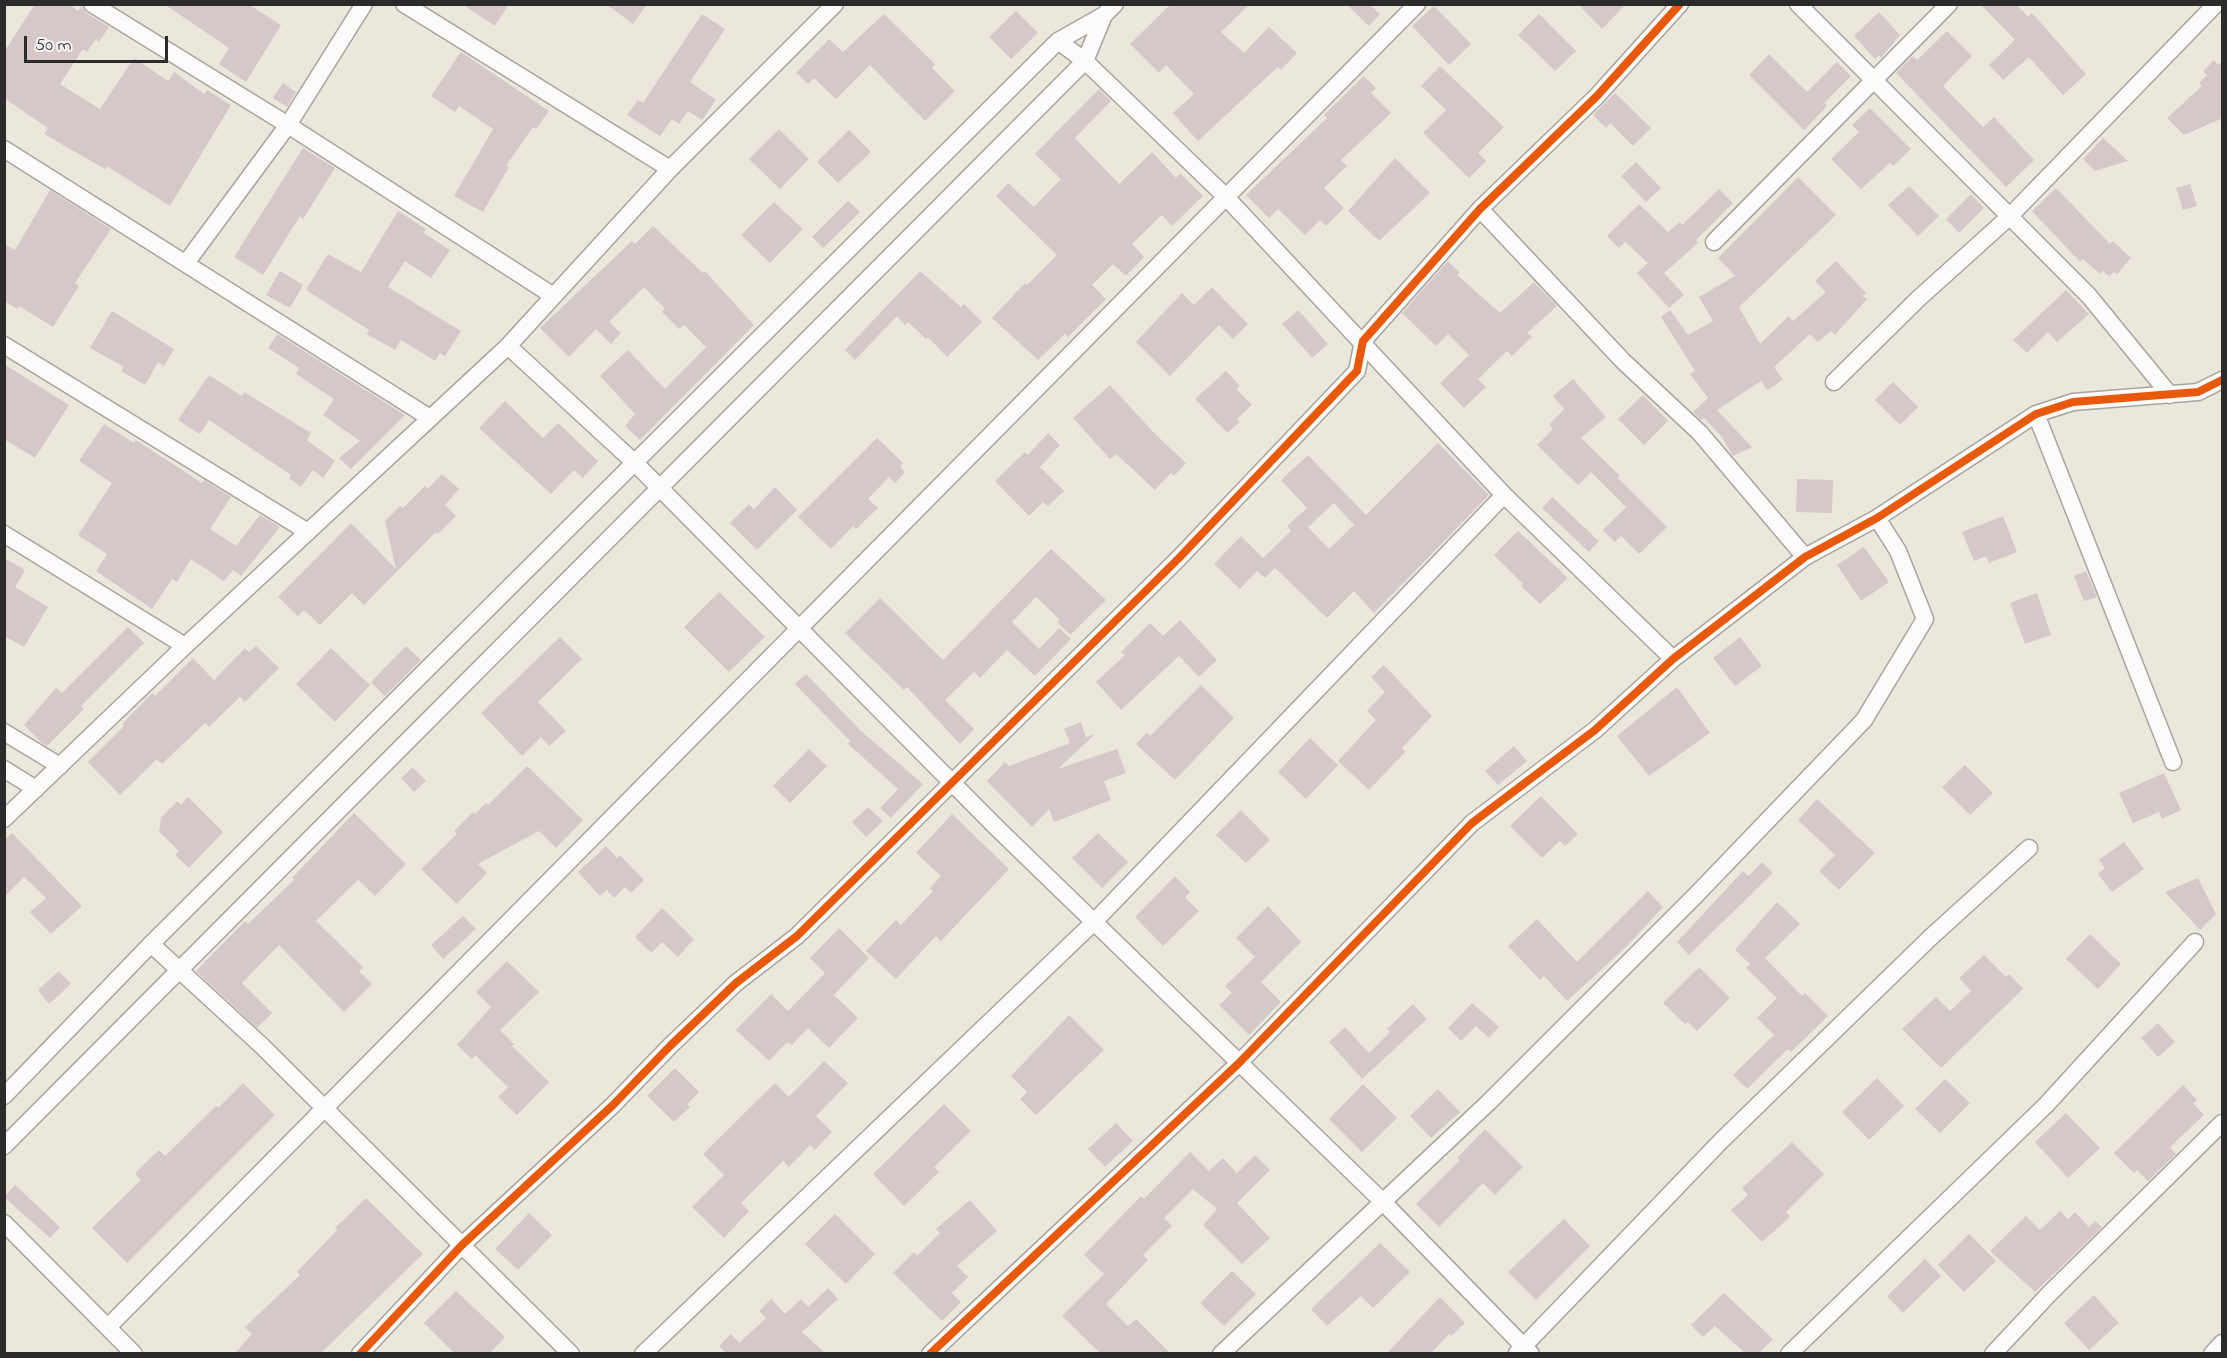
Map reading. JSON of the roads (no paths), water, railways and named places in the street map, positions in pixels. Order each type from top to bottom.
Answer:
[{"type":"street","points":[[92,4],[288,125],[552,295]]},
{"type":"street","points":[[186,263],[288,125],[364,4]]},
{"type":"street","points":[[404,4],[670,169]]},
{"type":"street","points":[[4,819],[185,646],[508,346],[552,295],[670,169],[835,4]]},
{"type":"street","points":[[108,1328],[1417,4]]},
{"type":"street","points":[[360,1353],[462,1245],[613,1106],[670,1046],[736,983],[798,936],[1127,611],[1357,371],[1363,341],[1480,209],[1597,96],[1680,4]]},
{"type":"street","points":[[1798,4],[2008,218],[2089,296],[2170,394]]},
{"type":"street","points":[[1714,242],[1950,4]]},
{"type":"street","points":[[1834,382],[1918,299],[2008,218],[2216,4]]},
{"type":"street","points":[[4,1096],[150,944],[1058,41],[1109,10]]},
{"type":"street","points":[[4,1146],[1085,61],[1109,10]]},
{"type":"street","points":[[1058,41],[1085,61],[1226,197],[1363,341],[1504,495],[1673,659]]},
{"type":"street","points":[[4,149],[430,418]]},
{"type":"street","points":[[1480,209],[1623,361],[1700,433],[1805,557]]},
{"type":"street","points":[[4,345],[308,532]]},
{"type":"street","points":[[508,346],[635,463],[952,783],[1382,1201],[1524,1351],[1722,1140],[1931,937],[2029,848]]},
{"type":"street","points":[[930,1353],[1239,1064],[1472,824],[1595,730],[1673,659],[1805,557],[1877,518],[2036,414],[2073,402],[2198,392],[2223,380]]},
{"type":"street","points":[[2036,414],[2173,762]]},
{"type":"street","points":[[643,1353],[1094,922],[1504,495]]},
{"type":"street","points":[[1221,1353],[1497,1094],[1696,895],[1864,720],[1925,619],[1898,551],[1877,518]]},
{"type":"street","points":[[4,534],[185,646]]},
{"type":"street","points":[[4,732],[60,766]]},
{"type":"street","points":[[4,769],[36,789]]},
{"type":"street","points":[[1789,1353],[2046,1105],[2195,942]]},
{"type":"street","points":[[150,944],[325,1109],[571,1353]]},
{"type":"street","points":[[1993,1353],[2050,1293],[2223,1123]]},
{"type":"street","points":[[4,1223],[134,1353]]},
{"type":"street","points":[[2212,1353],[2223,1343]]}]
